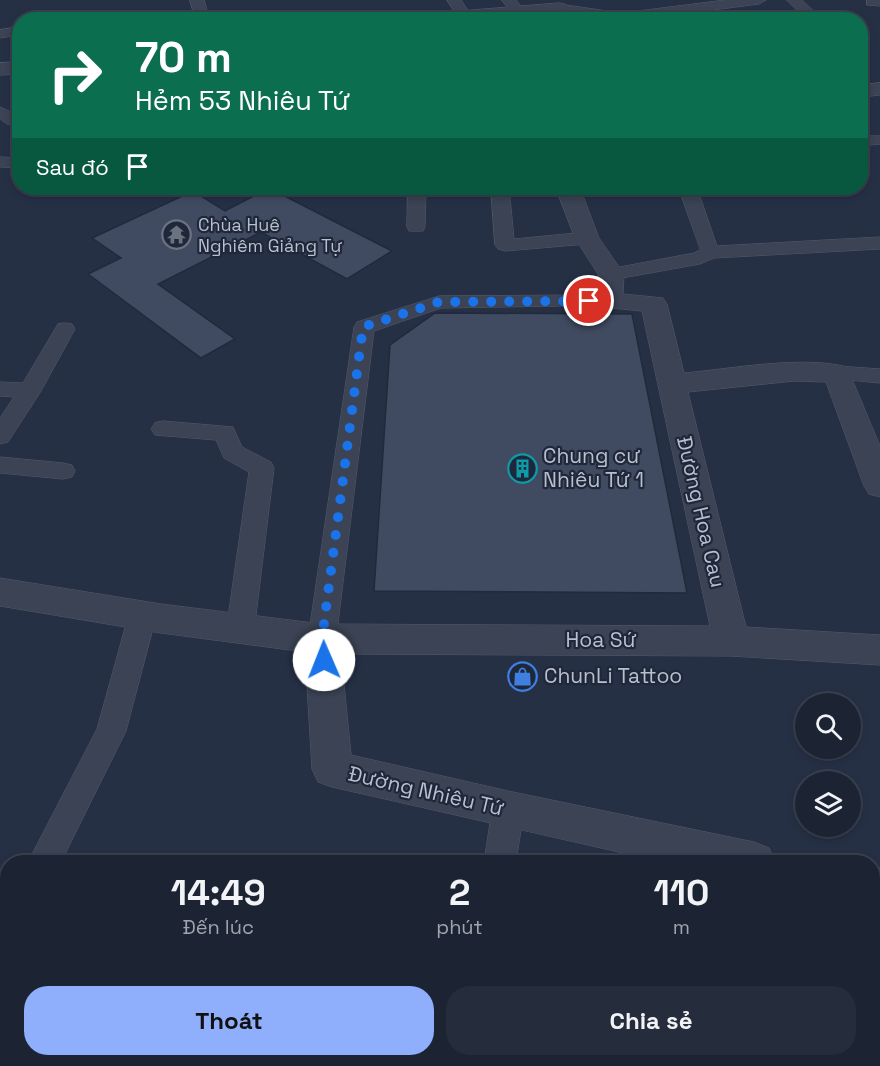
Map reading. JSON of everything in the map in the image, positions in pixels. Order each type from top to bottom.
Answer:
[{"type":"street","points":[[441,12],[459,7],[513,6],[549,12]]},
{"type":"street","points":[[571,195],[587,238],[610,287]]},
{"type":"street","name":"Đường Hoa Cau","points":[[610,287],[654,304],[731,641]]},
{"type":"street","points":[[671,384],[794,372],[837,373],[880,486]]},
{"type":"street","points":[[0,592],[142,617],[240,631],[322,639]]},
{"type":"street","name":"Hoa Sứ","points":[[322,639],[731,641],[880,650]]},
{"type":"street","name":"Đường Nhiêu Tứ","points":[[322,639],[332,769],[508,810],[721,855]]},
{"type":"lane","points":[[563,12],[576,0]]},
{"type":"lane","points":[[659,12],[759,0]]},
{"type":"lane","points":[[794,0],[807,12]]},
{"type":"lane","points":[[0,137],[11,118]]},
{"type":"lane","points":[[416,227],[417,195]]},
{"type":"lane","points":[[501,195],[506,245],[587,238]]},
{"type":"lane","points":[[690,195],[710,252]]},
{"type":"lane","points":[[322,639],[363,327],[439,302],[610,287],[700,258],[710,252],[878,248]]},
{"type":"lane","points":[[0,436],[30,391],[65,329]]},
{"type":"lane","points":[[837,373],[880,376]]},
{"type":"lane","points":[[0,389],[30,391]]},
{"type":"lane","points":[[163,429],[225,433],[232,452],[262,468],[240,631]]},
{"type":"lane","points":[[0,465],[63,471]]},
{"type":"lane","points":[[48,855],[111,731],[142,617]]},
{"type":"lane","points":[[501,855],[508,810]]},
{"type":"building","points":[[184,195],[199,195],[225,211],[256,195],[283,195],[392,251],[347,279],[261,232],[158,284],[235,339],[201,358],[88,274],[121,258],[92,238]]},
{"type":"building","name":"Chung cư Nhiêu Tứ 1","points":[[435,313],[632,314],[687,593],[374,591],[390,345]]},
{"type":"place","name":"Chùa Huê Nghiêm Giảng Tự","points":[[177,235]]},
{"type":"place","name":"Chung cư Nhiêu Tứ 1","points":[[522,468]]},
{"type":"place","name":"ChunLi Tattoo","points":[[523,676]]},
{"type":"route","points":[[324,660],[322,639],[363,327],[439,302],[589,301]]}]
